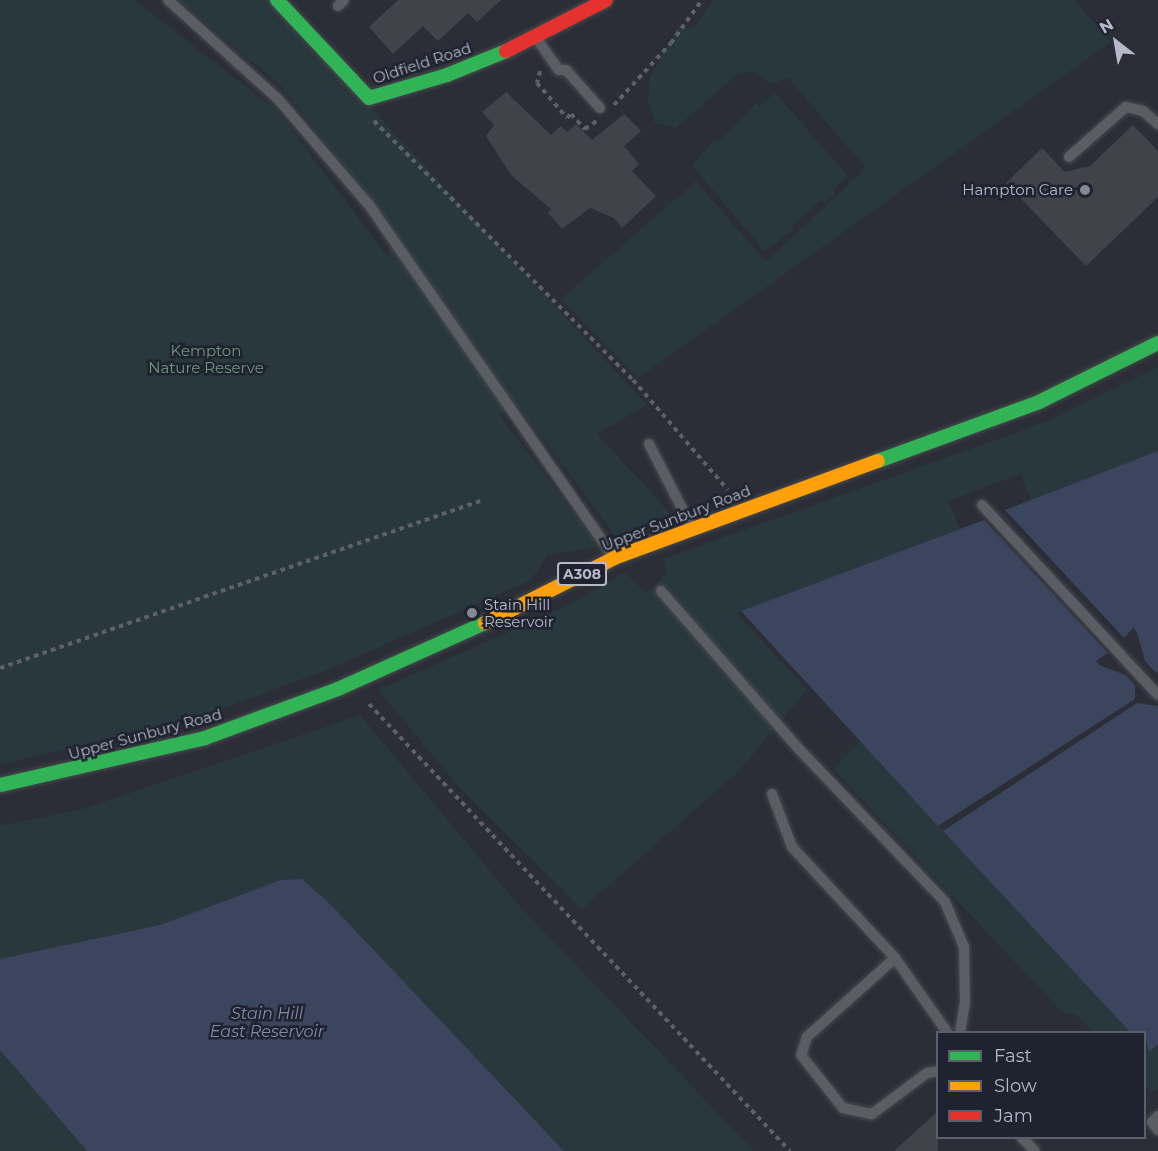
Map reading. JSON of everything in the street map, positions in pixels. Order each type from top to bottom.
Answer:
[{"type":"main road","name":"Oldfield Road","points":[[277,0],[369,98],[447,75],[536,38],[602,1]]},
{"type":"main road","name":"Upper Sunbury Road","points":[[0,785],[205,738],[338,689],[446,643],[614,558],[691,527],[1039,402],[1158,343]]},
{"type":"lane","points":[[168,0],[278,99],[369,205],[614,558]]},
{"type":"lane","points":[[536,38],[559,70],[566,70],[600,108]]},
{"type":"lane","points":[[1069,157],[1126,107],[1143,111],[1158,124]]},
{"type":"lane","points":[[649,444],[691,527]]},
{"type":"lane","points":[[982,505],[1158,695]]},
{"type":"lane","points":[[661,591],[797,747],[945,902],[964,947],[965,1002],[960,1031]]},
{"type":"lane","points":[[772,794],[792,847],[895,958],[946,1031]]},
{"type":"lane","points":[[895,958],[807,1037],[801,1055],[843,1108],[872,1114],[927,1073],[936,1071]]},
{"type":"lane","points":[[1158,1116],[1152,1122],[1158,1130]]},
{"type":"lane","points":[[1024,1139],[1035,1151]]},
{"type":"path","points":[[539,64],[541,79],[537,83],[567,118],[571,114],[581,127],[590,127],[671,43],[702,0]]},
{"type":"path","points":[[369,98],[372,119],[633,380],[734,497]]},
{"type":"path","points":[[0,668],[483,500]]},
{"type":"path","points":[[338,689],[367,703],[392,728],[790,1151]]},
{"type":"green space","name":"Kempton Nature Reserve","points":[[0,0],[134,0],[277,110],[388,257],[394,230],[279,84],[178,0],[271,0],[647,405],[597,434],[671,514],[615,536],[520,408],[499,414],[599,547],[548,554],[531,580],[327,670],[202,716],[0,765]]},
{"type":"green space","points":[[714,0],[1074,0],[1111,42],[638,378],[561,299],[696,181],[766,262],[866,168],[788,78],[771,84],[751,71],[736,75],[676,128],[655,123],[648,102],[650,77],[677,29],[693,28]]},
{"type":"green space","points":[[775,93],[848,176],[833,190],[836,194],[825,203],[821,200],[791,227],[794,230],[764,251],[692,165],[715,139],[718,142],[756,103],[759,106]]},
{"type":"green space","points":[[1158,367],[1158,451],[1031,500],[1020,474],[948,501],[960,529],[737,613],[807,690],[738,772],[582,909],[458,786],[378,690],[571,604],[625,572],[646,593],[667,574],[663,559],[1046,422]]},
{"type":"green space","points":[[360,715],[515,901],[754,1151],[564,1151],[302,879],[281,880],[160,925],[0,959],[0,826],[86,808]]},
{"type":"green space","points":[[861,741],[1129,1031],[1093,1031],[1077,1015],[1062,1012],[833,769]]},
{"type":"green space","points":[[1158,1044],[1158,1088],[1151,1093],[1146,1087],[1146,1049],[1149,1052]]},
{"type":"green space","points":[[0,1050],[87,1151],[0,1151]]},
{"type":"water","points":[[1158,451],[1158,671],[1156,673],[1145,661],[1137,632],[1133,628],[1124,638],[1005,510]]},
{"type":"water","points":[[984,520],[1108,653],[1096,661],[1101,666],[1126,675],[1135,685],[1135,699],[938,826],[741,611]]},
{"type":"water","points":[[1137,703],[1158,706],[1158,1044],[1149,1052],[1146,1031],[1129,1031],[943,831]]},
{"type":"water","name":"Stain Hill East Reservoir","points":[[302,879],[333,907],[564,1151],[87,1151],[0,1050],[0,959],[160,925],[281,880]]},
{"type":"building","points":[[398,0],[501,0],[477,22],[468,13],[438,41],[423,26],[393,54],[369,27]]},
{"type":"building","points":[[506,92],[551,135],[561,126],[567,132],[576,124],[592,140],[624,114],[641,131],[624,146],[639,164],[632,171],[656,196],[622,228],[614,218],[590,208],[562,229],[548,213],[551,209],[511,175],[486,136],[494,125],[482,112]]},
{"type":"building","name":"Hampton Care","points":[[1133,125],[1158,151],[1158,197],[1086,266],[1006,183],[1042,148],[1065,172],[1090,166]]},
{"type":"building","points":[[936,1113],[938,1151],[894,1151]]},
{"type":"traffic: fast","points":[[277,0],[369,98],[447,75],[506,51]]},
{"type":"traffic: fast","points":[[878,461],[1039,402],[1158,343]]},
{"type":"traffic: fast","points":[[0,785],[205,738],[338,689],[485,623]]},
{"type":"traffic: slow","points":[[485,623],[614,558],[878,461]]},
{"type":"traffic: jam","points":[[506,51],[606,0]]},
{"type":"place","name":"Hampton Care","points":[[1085,190]]},
{"type":"place","name":"Stain Hill Reservoir","points":[[472,613]]}]
